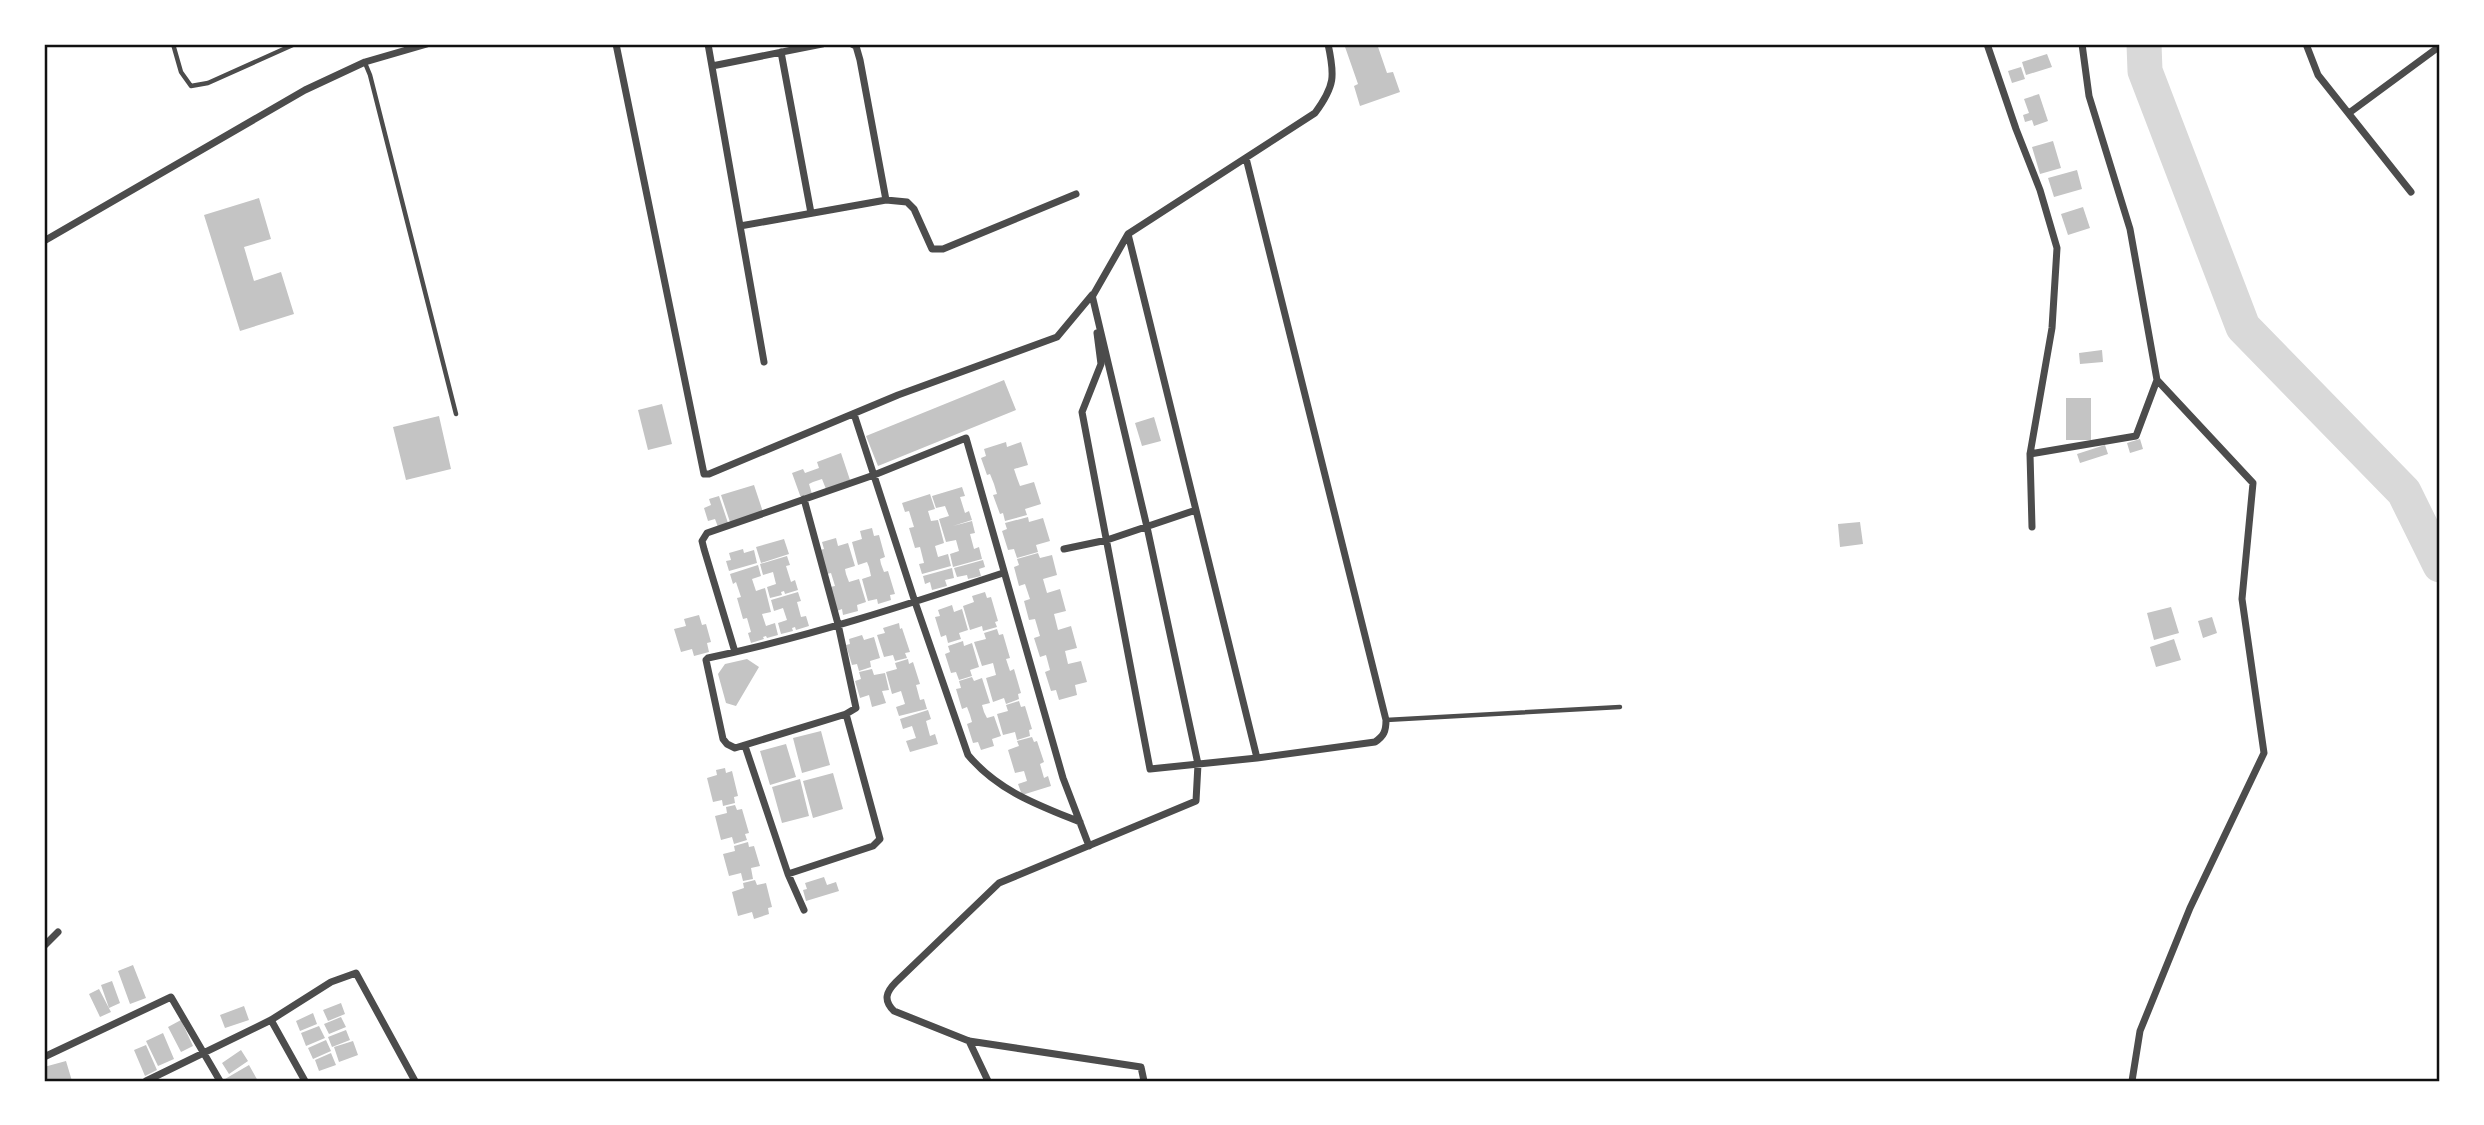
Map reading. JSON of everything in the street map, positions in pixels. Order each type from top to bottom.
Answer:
[{"type":"street","points":[[44,241],[304,90],[365,62],[427,44]]},
{"type":"street","points":[[616,44],[704,474],[1057,337],[1092,295],[1128,234],[1315,113],[1328,95],[1334,69],[1328,44]]},
{"type":"street","points":[[708,44],[764,362]]},
{"type":"street","points":[[712,66],[822,44]]},
{"type":"street","points":[[852,44],[856,46],[860,60],[886,200]]},
{"type":"street","points":[[1987,44],[2015,129],[2040,190],[2057,248],[2052,328],[2030,454],[2032,527]]},
{"type":"street","points":[[2030,454],[2136,436],[2157,380],[2130,229],[2089,96],[2082,44]]},
{"type":"street","points":[[2306,44],[2318,75],[2411,192]]},
{"type":"street","points":[[2348,113],[2440,46]]},
{"type":"street","points":[[781,52],[811,214]]},
{"type":"street","points":[[1092,295],[1101,364],[1082,412],[1150,769],[1375,742],[1386,731],[1386,720],[1246,158]]},
{"type":"street","points":[[740,226],[886,200],[907,202],[914,209],[932,249],[943,249],[1076,194]]},
{"type":"street","points":[[1128,234],[1257,758]]},
{"type":"street","points":[[1092,295],[1199,764],[1196,801],[999,883],[887,992],[888,1005],[894,1011],[969,1041],[1141,1067],[1144,1081]]},
{"type":"street","points":[[2132,1081],[2140,1031],[2190,908],[2264,753],[2242,598],[2253,483],[2157,380]]},
{"type":"street","points":[[854,414],[968,755],[1000,786],[1026,801],[1080,822]]},
{"type":"street","points":[[735,652],[702,541],[707,533],[874,475],[966,438],[1063,778],[1090,846]]},
{"type":"street","points":[[804,499],[838,624],[856,708],[846,714],[735,748],[723,739],[706,660],[708,658],[735,652],[838,624],[915,602],[1003,573]]},
{"type":"street","points":[[1064,549],[1107,540],[1196,510]]},
{"type":"street","points":[[788,874],[873,846],[880,839],[846,714]]},
{"type":"street","points":[[746,746],[788,874],[804,910]]},
{"type":"street","points":[[44,946],[58,932]]},
{"type":"street","points":[[146,1081],[271,1020],[331,982],[356,973],[415,1081]]},
{"type":"street","points":[[44,1057],[171,996],[220,1081]]},
{"type":"street","points":[[271,1020],[305,1081]]},
{"type":"street","points":[[969,1041],[988,1081]]},
{"type":"lane","points":[[173,44],[181,72],[191,86],[208,83],[295,44]]},
{"type":"lane","points":[[365,62],[456,414]]},
{"type":"lane","points":[[1386,720],[1620,706]]},
{"type":"building","points":[[1344,44],[1377,44],[1387,73],[1393,72],[1400,92],[1360,106],[1354,86],[1358,84]]},
{"type":"building","points":[[2047,54],[2052,67],[2026,75],[2022,62]]},
{"type":"building","points":[[2021,67],[2025,79],[2012,83],[2008,71]]},
{"type":"building","points":[[2039,94],[2048,121],[2034,126],[2032,120],[2025,122],[2023,115],[2029,113],[2024,99]]},
{"type":"building","points":[[2053,141],[2061,168],[2040,174],[2032,147]]},
{"type":"building","points":[[2077,170],[2082,189],[2054,197],[2048,178]]},
{"type":"building","points":[[259,198],[271,239],[244,247],[254,281],[281,272],[294,314],[240,331],[204,215]]},
{"type":"building","points":[[2083,207],[2090,228],[2068,235],[2061,214]]},
{"type":"building","points":[[2102,350],[2103,362],[2080,364],[2079,353]]},
{"type":"building","points":[[1004,380],[1016,410],[878,466],[866,436]]},
{"type":"building","points":[[2066,398],[2091,398],[2091,440],[2066,440]]},
{"type":"building","points":[[662,404],[672,444],[648,450],[638,410]]},
{"type":"building","points":[[439,416],[451,469],[406,480],[393,427]]},
{"type":"building","points":[[1154,417],[1161,441],[1142,446],[1135,423]]},
{"type":"building","points":[[2140,439],[2143,449],[2130,453],[2127,443]]},
{"type":"building","points":[[1006,442],[1007,447],[1021,442],[1028,465],[1014,469],[1020,486],[1034,482],[1041,504],[1025,509],[1027,515],[1005,521],[993,495],[997,494],[994,484],[990,474],[987,475],[981,458],[986,456],[984,449]]},
{"type":"building","points":[[2105,445],[2108,454],[2080,463],[2077,454]]},
{"type":"building","points":[[841,453],[850,480],[826,489],[822,479],[813,482],[809,484],[812,494],[801,498],[792,473],[803,469],[805,473],[819,468],[817,462]]},
{"type":"building","points":[[754,485],[763,512],[730,522],[721,495]]},
{"type":"building","points":[[962,487],[965,496],[960,497],[965,513],[969,511],[972,520],[953,526],[972,521],[975,533],[970,534],[974,549],[979,547],[982,559],[953,567],[950,554],[959,551],[956,540],[946,542],[939,519],[949,516],[945,506],[936,508],[932,496]]},
{"type":"building","points":[[930,494],[935,509],[928,511],[931,521],[938,520],[944,543],[935,546],[938,557],[948,554],[951,566],[922,574],[919,564],[924,563],[920,547],[915,548],[909,528],[914,527],[909,511],[905,512],[902,503]]},
{"type":"building","points":[[719,496],[728,523],[718,527],[715,519],[708,521],[704,508],[711,505],[709,499]]},
{"type":"building","points":[[1028,517],[1029,522],[1043,518],[1050,541],[1036,545],[1038,552],[1017,558],[1014,549],[1008,550],[1002,531],[1007,529],[1005,523]]},
{"type":"building","points":[[1860,522],[1863,544],[1840,547],[1838,524]]},
{"type":"building","points":[[872,528],[874,536],[879,535],[885,557],[880,559],[881,564],[884,572],[888,571],[895,594],[890,595],[891,600],[878,604],[877,599],[868,601],[862,579],[871,576],[869,567],[867,562],[858,565],[852,542],[862,539],[860,531]]},
{"type":"building","points":[[836,538],[838,546],[848,543],[855,566],[845,569],[846,574],[849,582],[859,579],[866,602],[857,605],[858,611],[843,615],[842,609],[837,611],[830,587],[835,586],[831,573],[827,574],[820,550],[824,549],[822,542]]},
{"type":"building","points":[[784,539],[789,554],[761,563],[756,547]]},
{"type":"building","points":[[743,549],[744,553],[754,550],[757,563],[729,571],[726,561],[731,560],[729,553]]},
{"type":"building","points":[[1038,553],[1040,558],[1052,555],[1057,575],[1043,579],[1047,593],[1060,589],[1066,611],[1054,614],[1058,630],[1071,626],[1077,648],[1065,651],[1068,664],[1081,661],[1087,682],[1075,685],[1077,695],[1059,700],[1056,690],[1051,691],[1045,672],[1050,670],[1046,655],[1040,657],[1034,638],[1040,636],[1035,619],[1029,620],[1024,601],[1030,599],[1025,584],[1019,586],[1014,567],[1019,565],[1017,559]]},
{"type":"building","points":[[787,556],[790,565],[786,566],[791,582],[795,580],[798,590],[785,594],[784,591],[781,592],[782,595],[770,598],[767,587],[776,584],[773,572],[763,575],[760,564]]},
{"type":"building","points":[[983,560],[985,567],[979,569],[981,576],[968,579],[967,575],[957,577],[954,568]]},
{"type":"building","points":[[758,565],[761,576],[752,579],[756,591],[765,588],[771,612],[762,614],[766,626],[775,623],[778,635],[766,636],[751,643],[747,618],[743,619],[737,598],[741,597],[730,574]]},
{"type":"building","points":[[952,568],[954,578],[945,580],[947,586],[932,590],[930,582],[925,584],[923,576]]},
{"type":"building","points":[[798,592],[801,601],[797,602],[801,617],[806,616],[809,626],[796,630],[795,627],[792,628],[793,631],[781,634],[778,623],[787,620],[783,608],[774,611],[771,600]]},
{"type":"building","points":[[985,592],[987,598],[991,597],[998,621],[995,622],[997,627],[983,631],[982,626],[970,630],[963,606],[974,602],[972,596]]},
{"type":"building","points":[[952,605],[954,612],[962,609],[968,630],[959,633],[961,639],[948,643],[946,635],[941,637],[935,617],[940,616],[938,610]]},
{"type":"building","points":[[2171,607],[2179,633],[2154,640],[2147,613]]},
{"type":"building","points":[[699,615],[702,625],[706,624],[711,642],[707,643],[709,652],[694,656],[692,649],[681,652],[674,629],[686,626],[684,619]]},
{"type":"building","points":[[2212,617],[2217,633],[2203,638],[2198,621]]},
{"type":"building","points":[[899,623],[910,652],[905,653],[907,658],[895,661],[893,655],[884,657],[877,635],[885,633],[883,628]]},
{"type":"building","points":[[997,629],[999,635],[1003,634],[1010,658],[1006,659],[1010,671],[1014,669],[1021,693],[1018,694],[1019,699],[1006,704],[1004,698],[993,702],[986,678],[996,675],[993,663],[982,666],[974,642],[986,639],[984,633]]},
{"type":"building","points":[[862,635],[864,640],[874,637],[880,658],[870,661],[871,667],[859,671],[857,664],[852,665],[846,645],[850,644],[849,639]]},
{"type":"building","points":[[2174,639],[2181,660],[2156,667],[2150,647]]},
{"type":"building","points":[[963,641],[964,646],[972,643],[979,667],[970,670],[972,676],[959,680],[956,672],[951,673],[945,654],[950,652],[948,646]]},
{"type":"building","points":[[747,659],[759,667],[736,706],[726,703],[718,674],[725,664]]},
{"type":"building","points":[[908,659],[909,664],[913,662],[920,684],[916,685],[920,700],[924,699],[927,709],[899,716],[896,707],[905,704],[901,691],[892,694],[886,672],[897,669],[895,663]]},
{"type":"building","points":[[872,669],[874,675],[885,673],[889,690],[882,691],[886,703],[872,707],[869,695],[860,698],[855,681],[861,679],[859,672]]},
{"type":"building","points":[[972,677],[974,681],[982,678],[990,703],[982,705],[984,712],[987,718],[994,716],[1001,736],[992,739],[994,746],[981,750],[978,742],[973,743],[967,724],[972,722],[970,715],[967,707],[962,709],[956,689],[961,688],[959,681]]},
{"type":"building","points":[[1019,701],[1021,707],[1025,706],[1032,729],[1029,730],[1030,736],[1017,740],[1015,732],[1003,735],[997,714],[1008,711],[1006,705]]},
{"type":"building","points":[[928,710],[931,719],[926,721],[930,736],[935,734],[938,744],[910,752],[906,741],[916,738],[912,726],[903,729],[900,719]]},
{"type":"building","points":[[821,731],[830,765],[802,773],[793,738]]},
{"type":"building","points":[[1032,737],[1034,742],[1037,741],[1044,762],[1040,764],[1044,778],[1048,776],[1051,786],[1022,795],[1018,784],[1027,781],[1024,771],[1015,773],[1008,750],[1019,746],[1017,741]]},
{"type":"building","points":[[786,744],[796,777],[770,785],[760,751]]},
{"type":"building","points":[[725,768],[726,773],[732,771],[738,796],[734,797],[735,803],[723,806],[722,800],[713,802],[707,778],[717,775],[716,770]]},
{"type":"building","points":[[833,773],[843,809],[813,818],[803,781]]},
{"type":"building","points":[[800,779],[809,816],[782,823],[772,787]]},
{"type":"building","points":[[735,805],[737,810],[742,809],[749,833],[745,834],[747,840],[734,844],[732,837],[721,840],[715,816],[727,813],[726,807]]},
{"type":"building","points":[[748,842],[749,847],[754,846],[760,866],[751,868],[753,879],[743,881],[741,873],[729,876],[723,854],[735,851],[734,846]]},
{"type":"building","points":[[824,877],[827,885],[836,882],[839,891],[806,901],[803,890],[807,889],[805,883]]},
{"type":"building","points":[[755,880],[757,885],[766,883],[772,907],[768,908],[769,914],[754,919],[752,912],[738,916],[732,892],[744,888],[743,883]]},
{"type":"building","points":[[133,965],[146,998],[130,1004],[118,971]]},
{"type":"building","points":[[112,981],[120,1003],[109,1008],[101,985]]},
{"type":"building","points":[[99,989],[111,1012],[100,1017],[89,994]]},
{"type":"building","points":[[341,1003],[345,1014],[328,1021],[323,1010]]},
{"type":"building","points":[[244,1006],[249,1020],[225,1028],[220,1015]]},
{"type":"building","points":[[313,1013],[317,1024],[300,1031],[296,1021]]},
{"type":"building","points":[[341,1017],[346,1027],[329,1034],[324,1024]]},
{"type":"building","points":[[181,1020],[193,1046],[181,1052],[168,1027]]},
{"type":"building","points":[[319,1026],[325,1038],[306,1046],[301,1033]]},
{"type":"building","points":[[346,1030],[350,1040],[332,1047],[328,1037]]},
{"type":"building","points":[[163,1033],[174,1059],[158,1066],[146,1041]]},
{"type":"building","points":[[326,1040],[331,1051],[313,1059],[308,1048]]},
{"type":"building","points":[[353,1041],[358,1055],[339,1062],[334,1047]]},
{"type":"building","points":[[146,1045],[157,1070],[145,1076],[134,1050]]},
{"type":"building","points":[[241,1050],[248,1061],[229,1074],[222,1063]]},
{"type":"building","points":[[331,1053],[336,1065],[319,1071],[315,1060]]},
{"type":"building","points":[[66,1061],[72,1081],[46,1081],[44,1067]]},
{"type":"building","points":[[249,1065],[258,1081],[226,1081],[225,1079]]},
{"type":"waterway","points":[[2144,44],[2145,71],[2243,327],[2404,492],[2440,565]]}]
